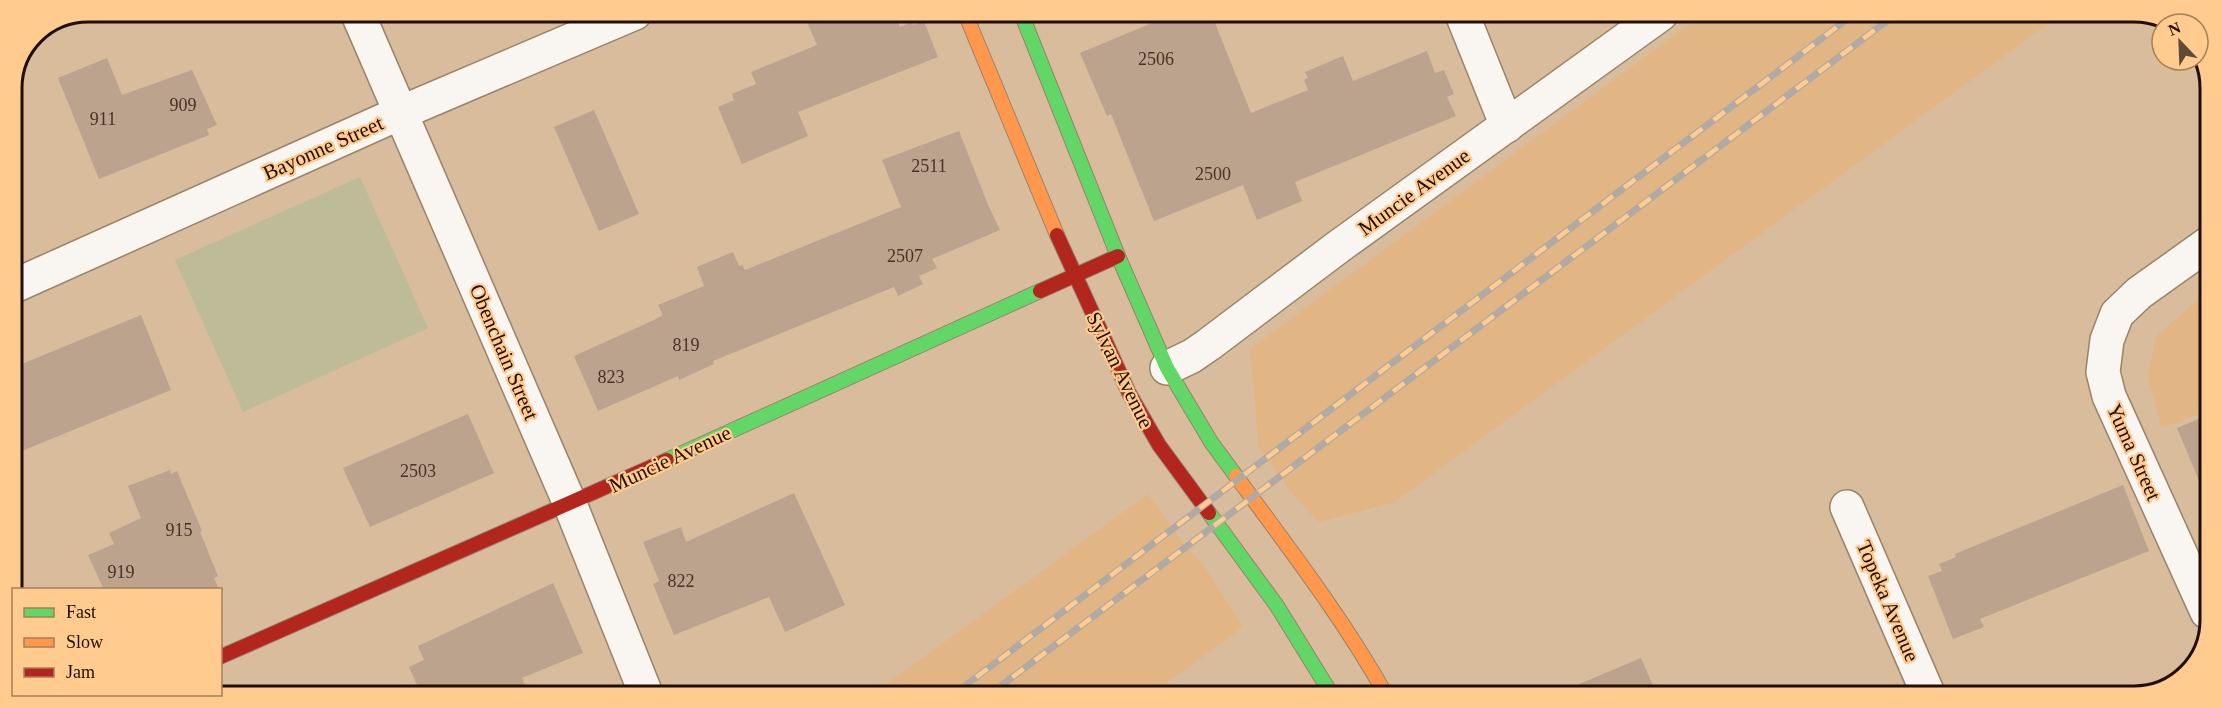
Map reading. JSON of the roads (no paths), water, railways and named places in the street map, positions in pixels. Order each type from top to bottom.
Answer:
[{"type":"main road","name":"Sylvan Avenue","points":[[969,22],[1074,275],[1129,393],[1159,445],[1277,606],[1326,686]]},
{"type":"main road","name":"Sylvan Avenue","points":[[1025,22],[1118,256],[1167,368],[1211,442],[1308,574],[1381,686]]},
{"type":"main road","name":"Muncie Avenue","points":[[222,656],[570,504],[1118,256]]},
{"type":"street","name":"Obenchain Street","points":[[361,22],[570,504],[643,686]]},
{"type":"street","name":"Bayonne Street","points":[[22,282],[400,113],[614,22]]},
{"type":"street","points":[[1465,22],[1507,126]]},
{"type":"street","name":"Muncie Avenue","points":[[1167,368],[1208,345],[1338,247],[1650,22]]},
{"type":"street","name":"Yuma Street","points":[[2199,250],[2139,293],[2117,314],[2107,340],[2103,372],[2109,396],[2200,596]]},
{"type":"street","name":"Topeka Avenue","points":[[1847,507],[1925,686]]},
{"type":"railway","points":[[965,686],[1843,22]]},
{"type":"railway","points":[[1001,686],[1885,22]]}]
